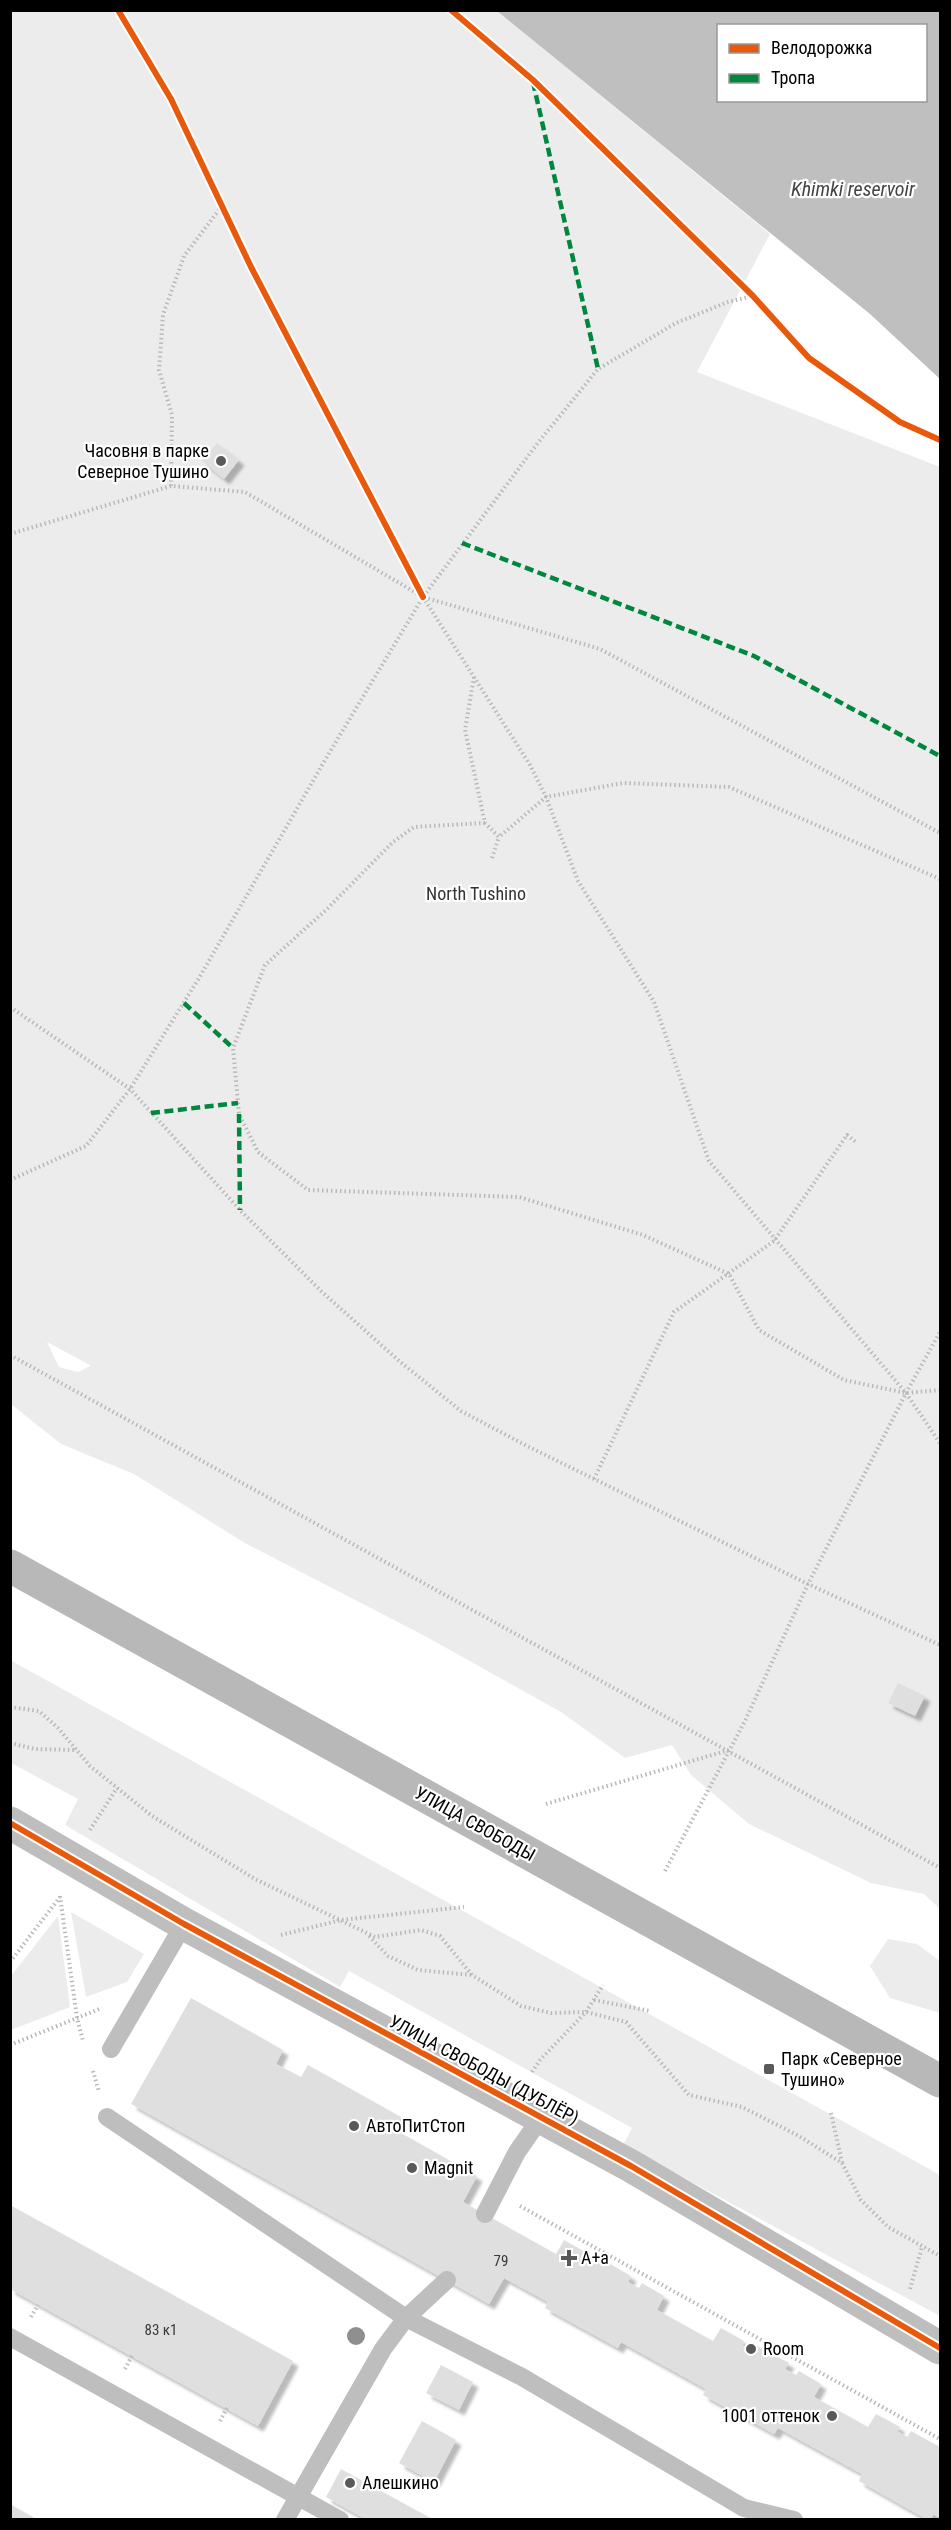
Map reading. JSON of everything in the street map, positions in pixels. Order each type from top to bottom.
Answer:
[{"type":"main road","name":"УЛИЦА СВОБОДЫ","points":[[10,1566],[940,2081]]},
{"type":"street","name":"УЛИЦА СВОБОДЫ (ДУБЛЁР)","points":[[10,1823],[184,1924],[540,2119],[631,2166],[940,2348]]},
{"type":"lane","points":[[111,2049],[184,1924]]},
{"type":"lane","points":[[107,2117],[406,2318],[522,2376],[744,2508],[794,2520]]},
{"type":"lane","points":[[485,2214],[517,2152],[540,2119]]},
{"type":"lane","points":[[285,2520],[369,2372],[406,2318],[447,2280]]},
{"type":"lane","points":[[10,2337],[340,2520]]},
{"type":"path","points":[[217,195],[227,216]]},
{"type":"path","points":[[171,486],[172,415],[159,370],[163,315],[184,256],[222,206]]},
{"type":"path","points":[[745,288],[761,305]]},
{"type":"path","points":[[10,1180],[86,1146],[130,1089],[200,978],[328,755],[423,597],[537,444],[598,369],[676,323],[728,302],[753,296]]},
{"type":"path","points":[[10,534],[171,486],[245,492],[423,597],[600,649],[940,833]]},
{"type":"path","points":[[418,587],[530,765],[546,797],[578,881],[654,1002],[709,1161],[774,1241],[906,1393],[940,1443]]},
{"type":"path","points":[[474,677],[465,730],[485,823],[499,837]]},
{"type":"path","points":[[492,858],[499,837],[546,797],[623,783],[729,787],[940,879]]},
{"type":"path","points":[[485,823],[414,827],[393,842],[326,910],[265,965],[233,1048],[239,1114],[258,1152],[308,1190],[519,1197],[643,1235],[729,1274],[759,1330],[844,1380],[906,1393],[940,1390]]},
{"type":"path","points":[[10,1007],[130,1089],[240,1210],[321,1291],[398,1360],[461,1411],[808,1584],[940,1644]]},
{"type":"path","points":[[594,1479],[674,1312],[729,1274],[744,1260],[774,1241],[847,1135],[856,1142]]},
{"type":"path","points":[[665,1871],[729,1750],[808,1584],[906,1393],[940,1332]]},
{"type":"path","points":[[10,1355],[940,1868]]},
{"type":"path","points":[[10,1707],[39,1711],[77,1749],[90,1766],[152,1816],[255,1879],[375,1937],[421,1930],[440,1936],[472,1975],[521,2006],[551,2013],[586,2012],[626,2022],[689,2095],[742,2107],[800,2136],[842,2163]]},
{"type":"path","points":[[10,1743],[35,1749],[77,1749]]},
{"type":"path","points":[[546,1804],[729,1750]]},
{"type":"path","points":[[89,1833],[117,1788]]},
{"type":"path","points":[[10,1962],[60,1896],[76,2018],[87,2051]]},
{"type":"path","points":[[231,1948],[340,1920],[464,1907]]},
{"type":"path","points":[[367,1933],[388,1956],[418,1970],[472,1975]]},
{"type":"path","points":[[532,2073],[540,2060],[586,2012],[603,1985]]},
{"type":"path","points":[[594,2000],[650,2011]]},
{"type":"path","points":[[90,2062],[107,2117]]},
{"type":"path","points":[[831,2113],[842,2163],[861,2200],[888,2227],[940,2256]]},
{"type":"path","points":[[496,2193],[940,2439]]},
{"type":"path","points":[[899,2325],[922,2247]]},
{"type":"green space","name":"North Tushino","points":[[10,11],[497,11],[770,234],[697,372],[940,467],[940,1909],[924,1894],[871,1883],[749,1824],[691,1775],[672,1745],[625,1758],[561,1712],[423,1635],[245,1543],[134,1474],[61,1444],[11,1404]],"holes":[[[47,1342],[90,1365],[78,1372],[59,1367]]]},
{"type":"green space","points":[[10,1660],[940,2175],[940,2316],[623,2145],[632,2128],[349,1971],[340,1987],[65,1825],[78,1799],[11,1763]]},
{"type":"green space","points":[[71,1912],[144,1954],[127,1982],[86,1997]]},
{"type":"green space","points":[[58,1916],[70,2007],[11,2030],[11,1976]]},
{"type":"green space","points":[[888,1939],[917,1944],[940,1961],[940,2013],[890,1998],[870,1966]]},
{"type":"water","name":"Khimki reservoir","points":[[497,11],[940,11],[940,379],[870,314]]},
{"type":"building","name":"Часовня в парке Северное Тушино","points":[[217,443],[239,460],[224,479],[202,461]]},
{"type":"building","points":[[898,1683],[925,1696],[915,1716],[888,1703]]},
{"type":"building","points":[[191,1998],[283,2050],[276,2064],[301,2077],[308,2065],[401,2117],[394,2129],[477,2176],[463,2202],[556,2254],[564,2240],[587,2253],[585,2258],[595,2263],[598,2257],[631,2276],[628,2282],[639,2288],[642,2283],[664,2296],[657,2310],[713,2341],[721,2328],[744,2341],[742,2345],[752,2351],[755,2345],[789,2363],[785,2369],[796,2375],[799,2371],[821,2384],[814,2397],[868,2427],[876,2414],[900,2427],[897,2431],[907,2437],[911,2431],[940,2447],[940,2518],[933,2514],[931,2520],[928,2520],[859,2481],[862,2474],[778,2428],[774,2434],[703,2395],[706,2389],[621,2342],[618,2348],[545,2308],[548,2302],[504,2278],[489,2304],[131,2104]]},
{"type":"building","points":[[10,2205],[293,2361],[258,2426],[10,2289]]},
{"type":"building","points":[[441,2365],[473,2382],[459,2410],[426,2393]]},
{"type":"building","points":[[422,2421],[456,2440],[434,2482],[399,2463]]},
{"type":"building","name":"Алешкино","points":[[341,2469],[434,2520],[367,2520],[326,2497]]},
{"type":"building","points":[[10,2504],[38,2520],[10,2520]]},
{"type":"marked path","points":[[533,82],[598,369]]},
{"type":"marked path","points":[[462,543],[754,656],[940,756]]},
{"type":"marked path","points":[[184,1003],[233,1048]]},
{"type":"marked path","points":[[151,1113],[238,1103]]},
{"type":"marked path","points":[[239,1114],[240,1210]]},
{"type":"cycle path","points":[[118,10],[171,99],[251,267],[423,597]]},
{"type":"cycle path","points":[[451,10],[533,80],[753,296],[809,358],[900,422],[940,440]]},
{"type":"cycle path","points":[[10,1823],[184,1924],[631,2166],[940,2348]]},
{"type":"place","name":"Часовня в парке Северное Тушино","points":[[221,461]]},
{"type":"place","name":"Парк «Северное Тушино»","points":[[769,2069]]},
{"type":"place","name":"АвтоПитСтоп","points":[[354,2126]]},
{"type":"place","name":"Magnit","points":[[412,2168]]},
{"type":"place","name":"А+а","points":[[569,2258]]},
{"type":"place","name":"Room","points":[[751,2349]]},
{"type":"place","name":"1001 оттенок","points":[[832,2416]]},
{"type":"place","name":"Алешкино","points":[[350,2483]]}]
